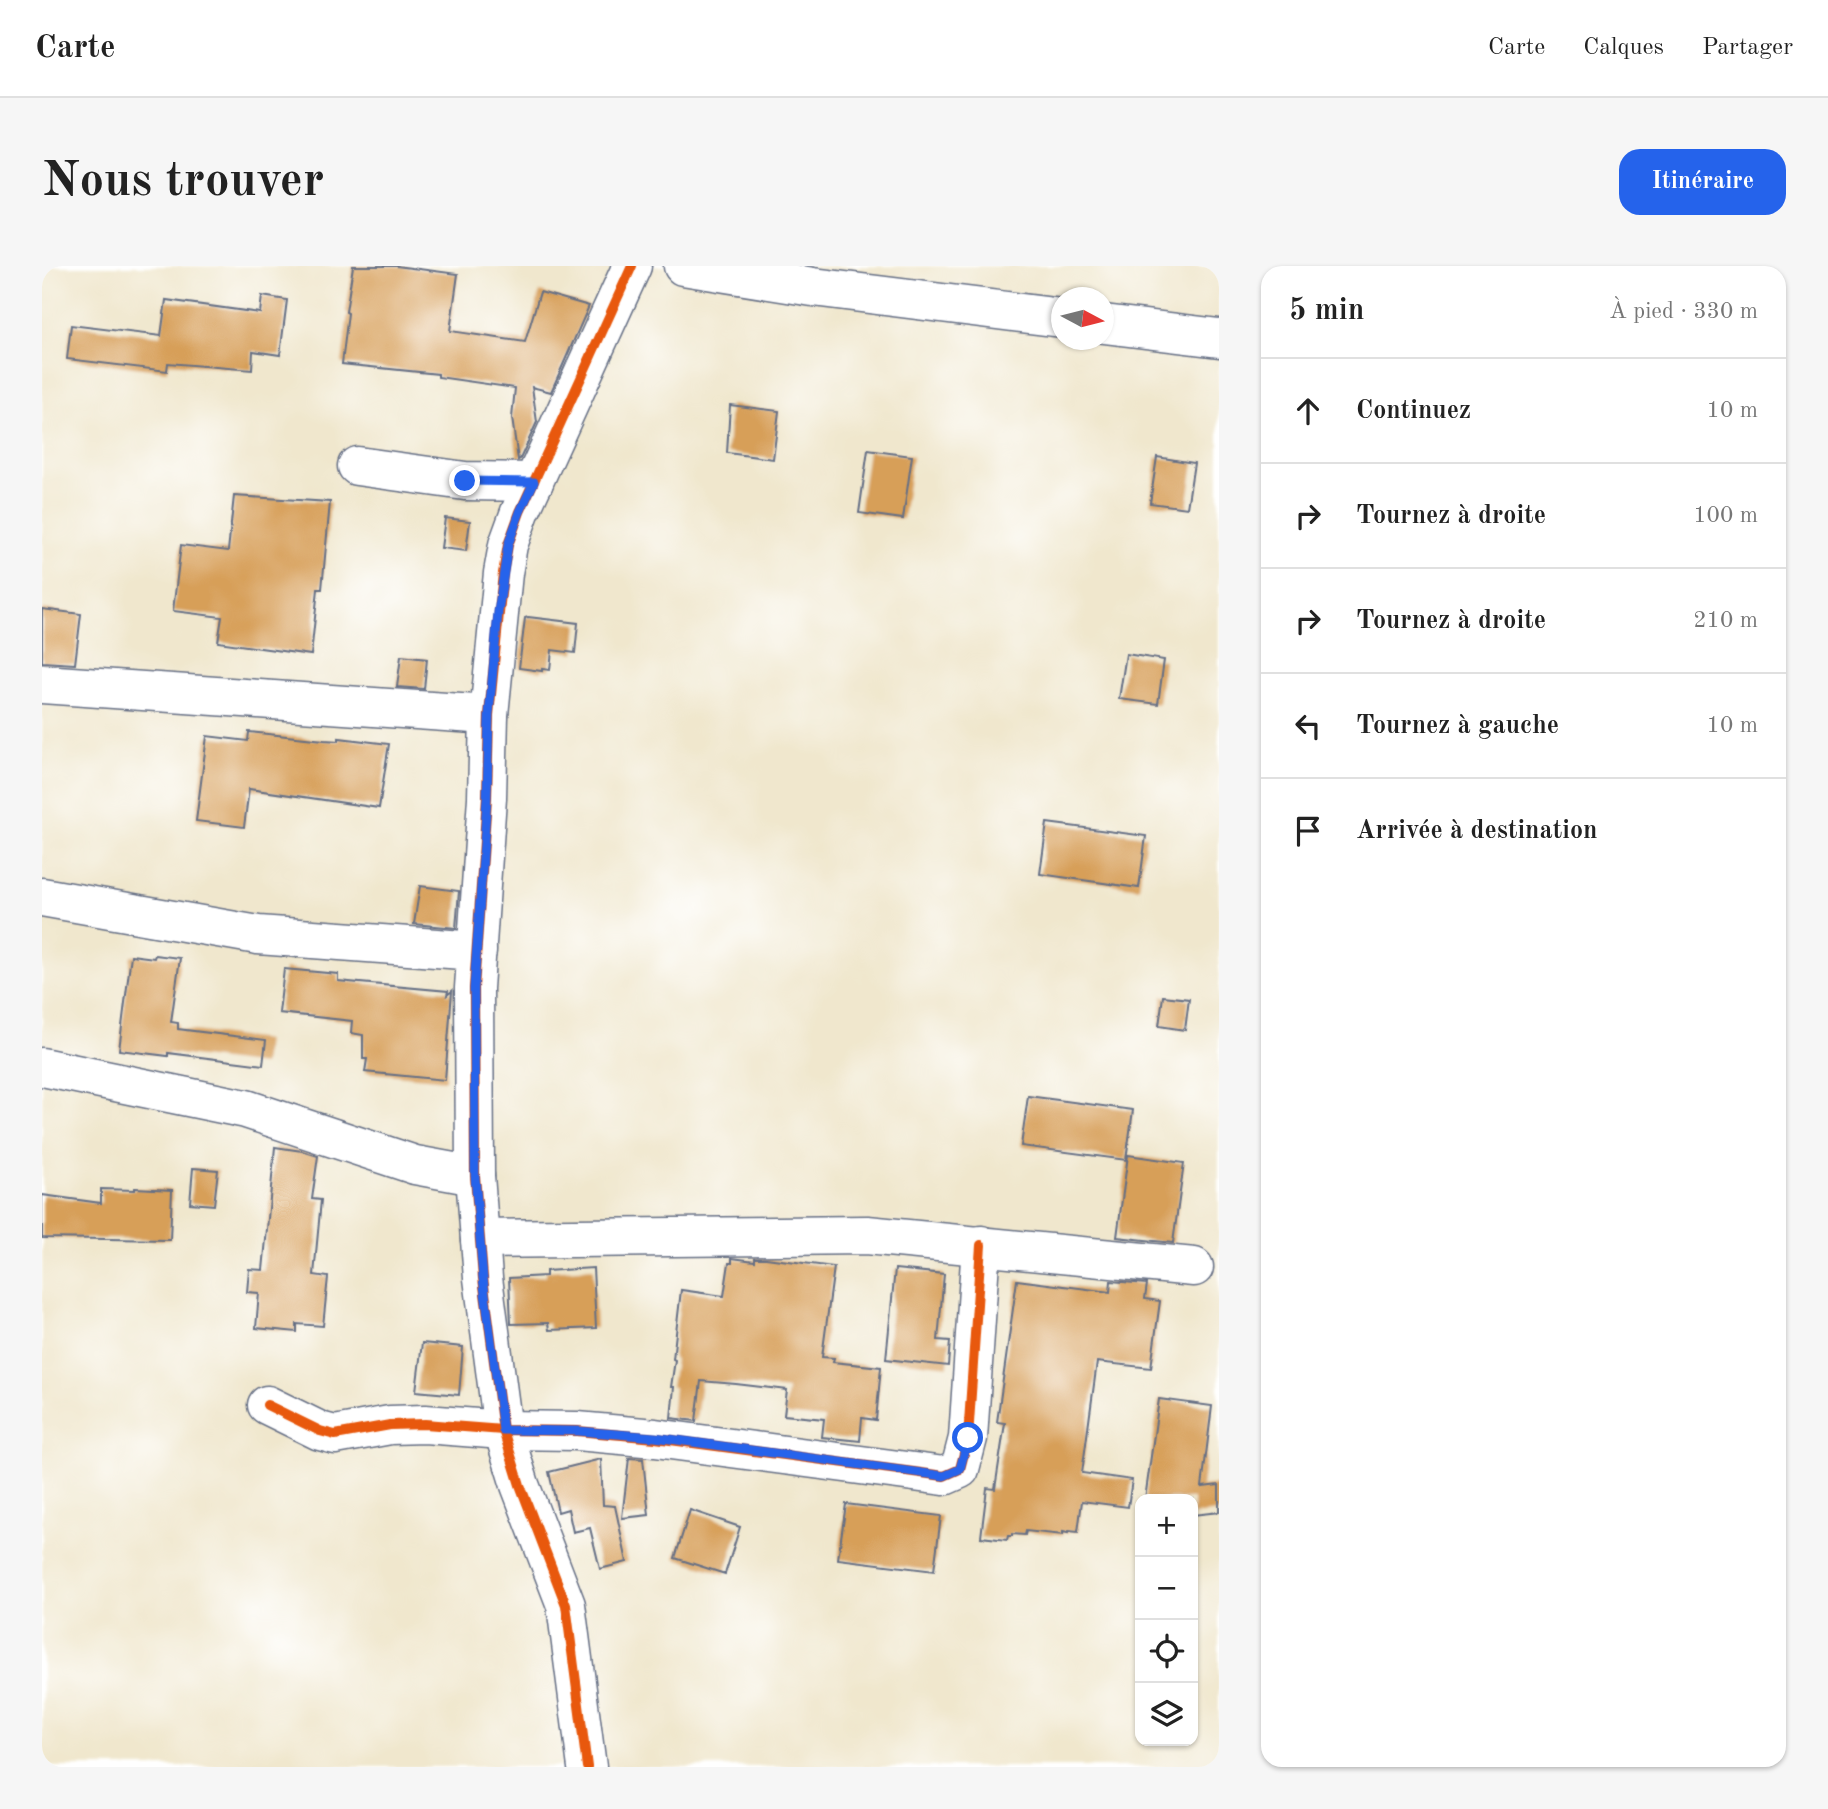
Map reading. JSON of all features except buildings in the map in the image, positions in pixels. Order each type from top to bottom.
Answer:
[{"type":"street","points":[[587,1767],[566,1605],[520,1485],[503,1430],[475,1176],[474,988],[487,798],[489,715],[505,564],[520,512],[632,266]]},
{"type":"street","points":[[683,266],[813,287],[1051,317]]},
{"type":"street","points":[[1114,325],[1219,338]]},
{"type":"street","points":[[357,466],[465,481],[534,482]]},
{"type":"street","points":[[42,684],[489,715]]},
{"type":"street","points":[[42,897],[258,935],[477,951]]},
{"type":"street","points":[[42,1067],[246,1109],[415,1165],[475,1176]]},
{"type":"street","points":[[480,1239],[867,1235],[1194,1267]]},
{"type":"street","points":[[267,1405],[320,1431],[335,1435],[402,1424],[578,1431],[655,1437],[944,1476],[960,1469],[968,1438],[981,1245]]},
{"type":"cycle path","points":[[587,1767],[566,1605],[520,1485],[503,1430],[483,1278],[475,1176],[474,988],[487,798],[489,715],[508,545],[520,512],[632,266]]},
{"type":"cycle path","points":[[267,1405],[320,1431],[335,1435],[390,1425],[425,1424],[503,1430],[577,1431],[655,1438],[944,1476],[960,1469],[968,1438],[981,1245]]},
{"type":"route","points":[[465,481],[534,482],[508,545],[498,612],[489,715],[487,798],[474,988],[475,1176],[483,1278],[503,1430],[578,1431],[655,1437],[944,1476],[960,1469],[968,1438]]}]
